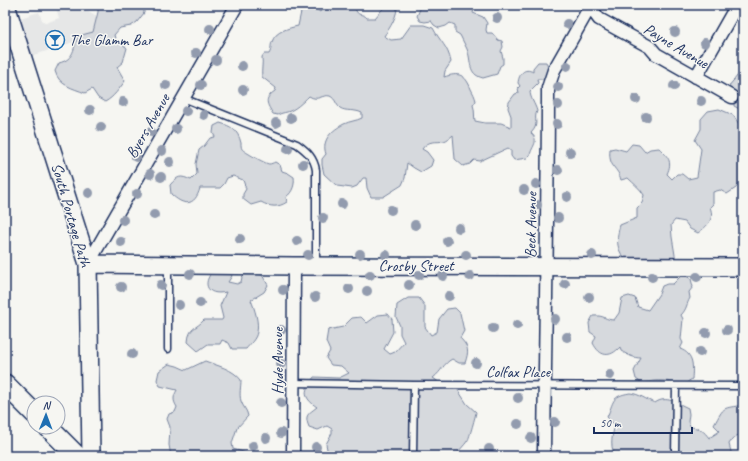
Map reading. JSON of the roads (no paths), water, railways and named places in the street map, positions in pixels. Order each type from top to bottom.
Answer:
[{"type":"main road","points":[[5,384],[26,405]]},
{"type":"main road","points":[[56,435],[77,456]]},
{"type":"street","name":"Byers Avenue","points":[[88,264],[237,5]]},
{"type":"street","points":[[696,77],[737,5]]},
{"type":"street","name":"Payne Avenue","points":[[589,6],[599,19],[650,47],[656,54],[732,97]]},
{"type":"street","name":"Beck Avenue","points":[[544,456],[546,265],[548,220],[548,88],[554,70],[589,6]]},
{"type":"street","name":"South Portage Path","points":[[7,12],[88,264],[91,456]]},
{"type":"street","name":"Crosby Street","points":[[88,264],[743,267]]},
{"type":"street","name":"Hyde Avenue","points":[[293,456],[294,266]]},
{"type":"lane","points":[[184,98],[297,144],[308,152],[314,162],[316,170],[316,266]]},
{"type":"lane","points":[[168,265],[168,349]]},
{"type":"lane","name":"Colfax Place","points":[[293,383],[743,386]]},
{"type":"lane","points":[[413,456],[414,384]]},
{"type":"lane","points":[[675,456],[676,386]]},
{"type":"place","name":"The Glamm Bar","points":[[55,40]]}]
